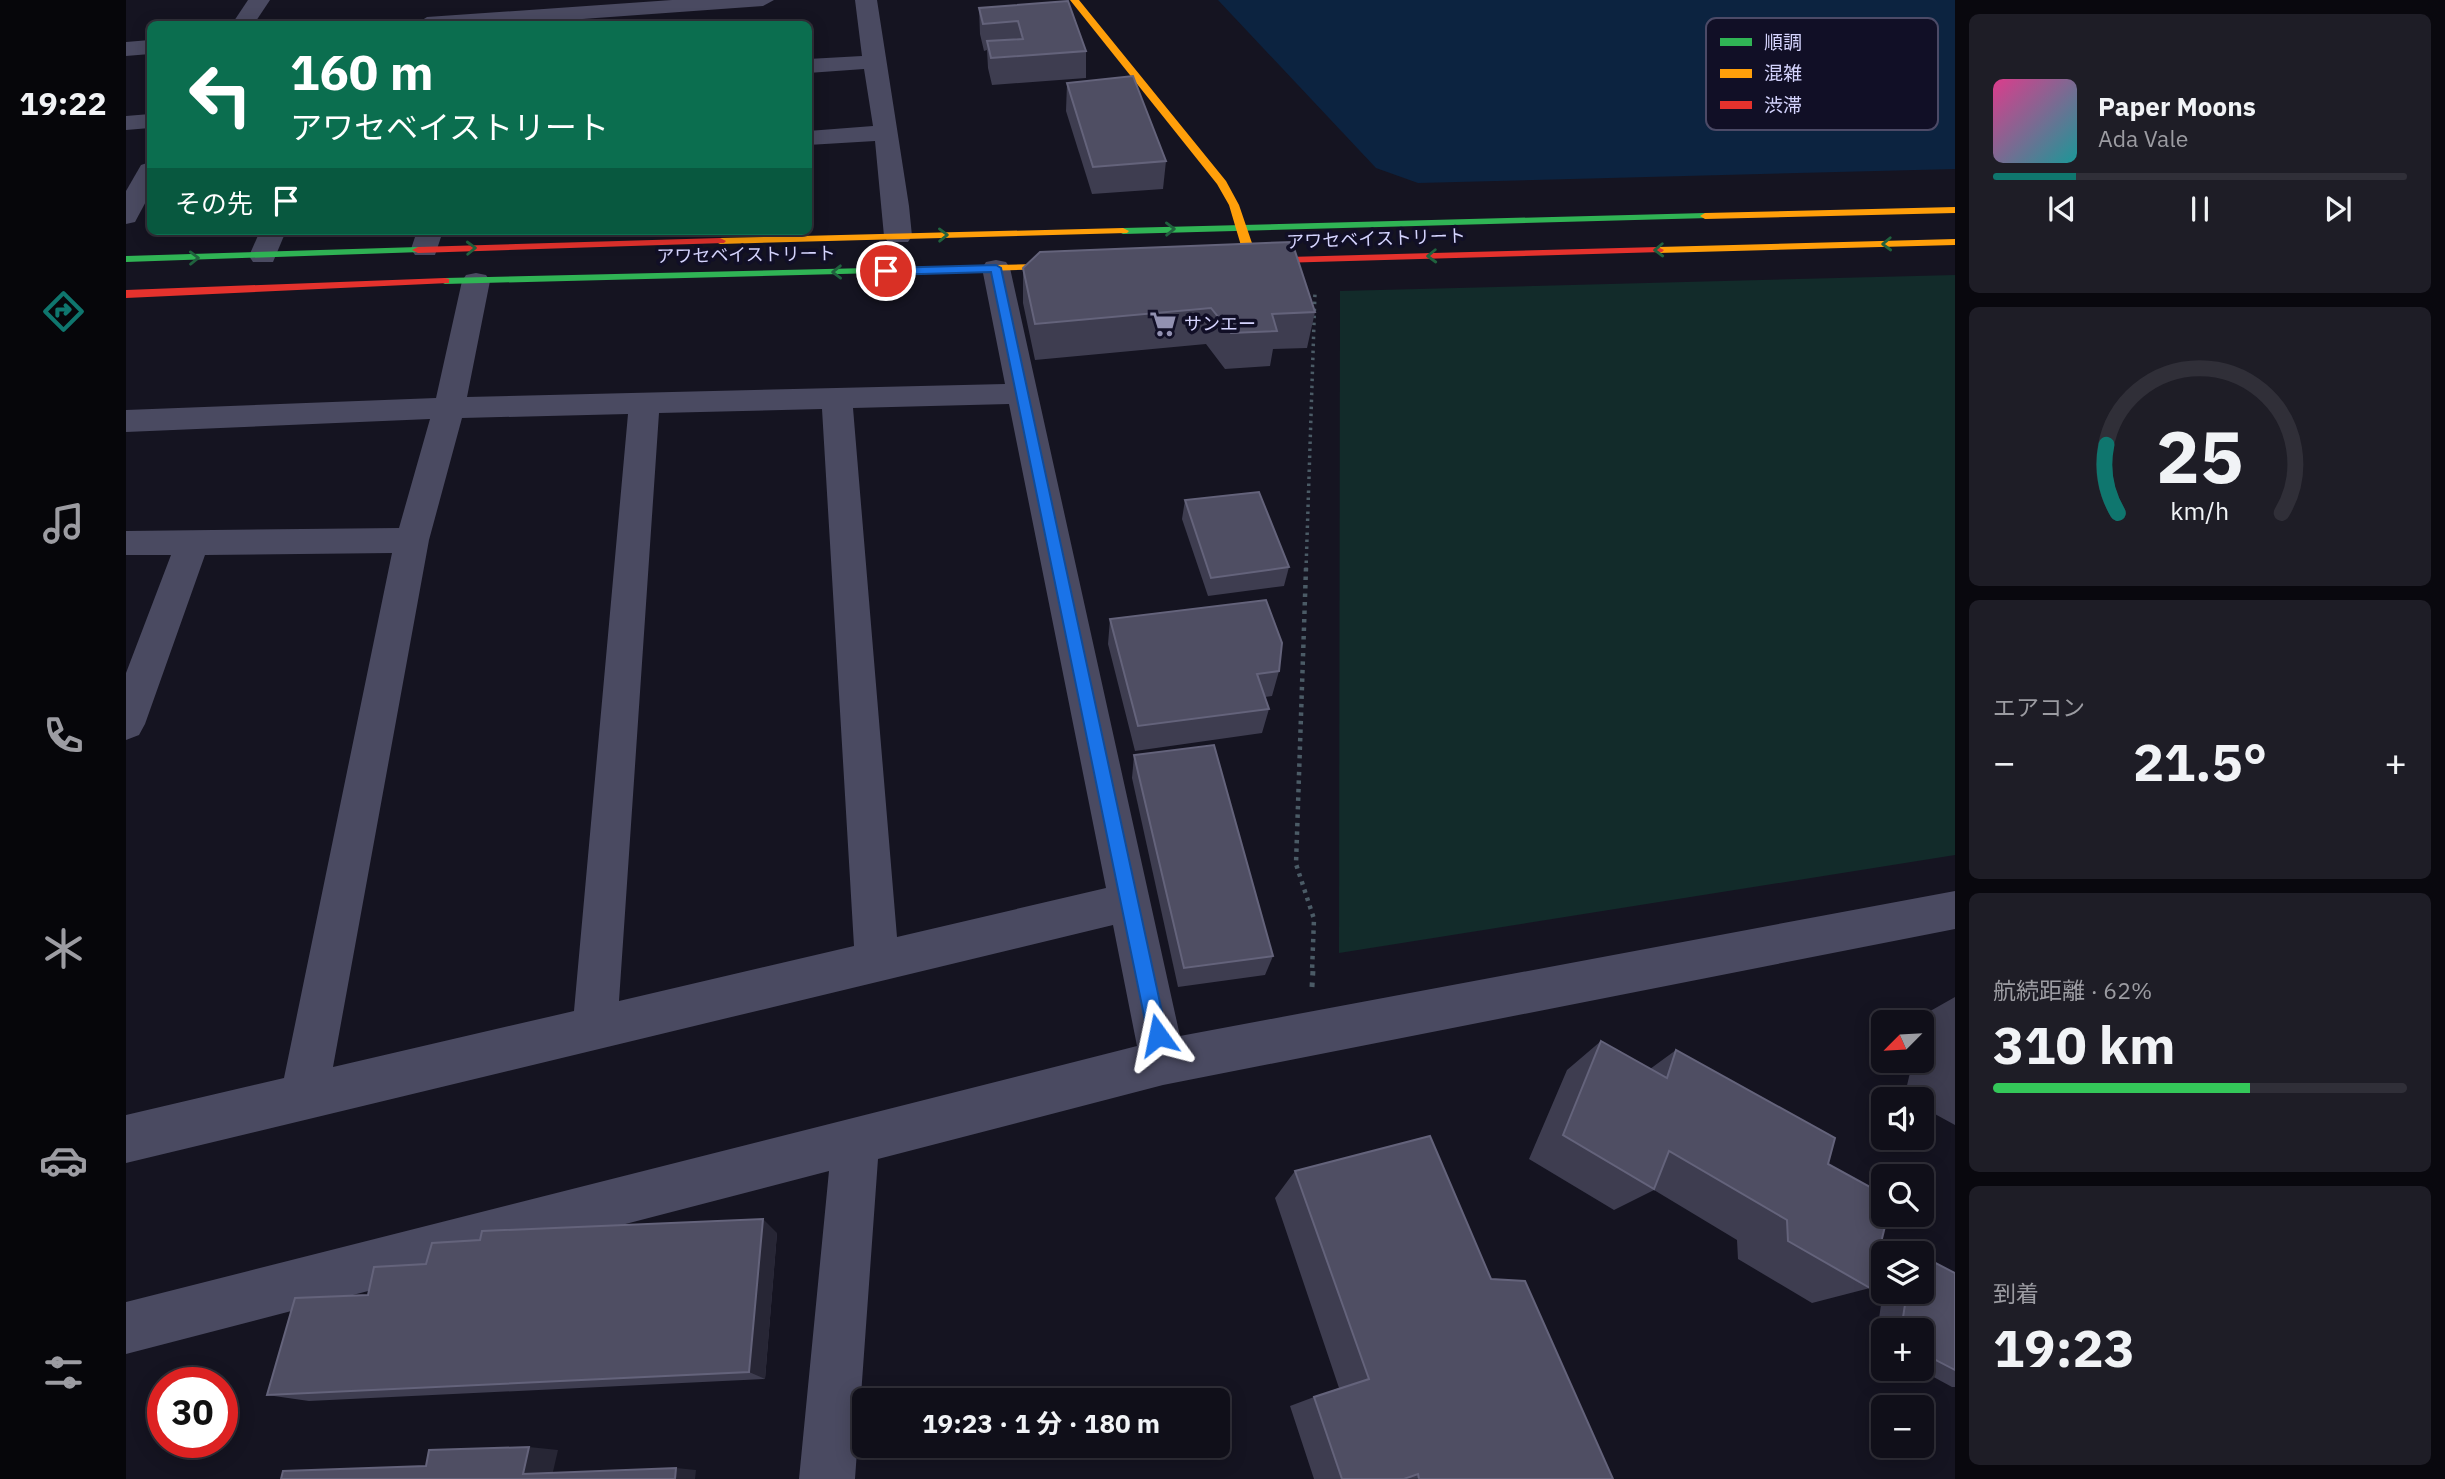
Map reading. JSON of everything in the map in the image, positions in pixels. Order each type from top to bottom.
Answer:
[{"type":"main road","points":[[1074,0],[1222,183],[1243,227],[1251,261]]},
{"type":"main road","name":"アワセベイストリート","points":[[126,260],[268,244],[898,236],[1955,209]]},
{"type":"main road","name":"アワセベイストリート","points":[[1226,262],[1955,242]]},
{"type":"main road","name":"アワセベイストリート","points":[[126,294],[476,281],[1091,266]]},
{"type":"street","points":[[245,21],[259,0]]},
{"type":"street","points":[[499,21],[763,0]]},
{"type":"street","points":[[866,0],[872,62],[897,201],[898,236]]},
{"type":"street","points":[[126,49],[147,47]]},
{"type":"street","points":[[812,66],[872,62]]},
{"type":"street","points":[[126,123],[147,121]]},
{"type":"street","points":[[812,138],[885,133]]},
{"type":"street","points":[[126,216],[147,176]]},
{"type":"street","points":[[996,268],[1163,1062]]},
{"type":"street","points":[[304,1097],[412,540],[449,408],[476,281]]},
{"type":"street","points":[[126,421],[449,408],[1023,394]]},
{"type":"street","points":[[837,399],[877,962]]},
{"type":"street","points":[[595,1029],[645,404]]},
{"type":"street","points":[[126,543],[412,540]]},
{"type":"street","points":[[126,724],[193,541]]},
{"type":"street","points":[[126,1139],[1129,902]]},
{"type":"street","points":[[126,1328],[1163,1062],[1955,910]]},
{"type":"street","points":[[827,1479],[856,1140]]},
{"type":"path","points":[[1311,1034],[1314,919],[1296,864],[1315,291]]},
{"type":"green space","points":[[1955,275],[1955,855],[1339,953],[1340,291]]},
{"type":"water","points":[[1218,0],[1955,0],[1955,169],[1418,183],[1376,168]]},
{"type":"building","points":[[1068,1],[1086,51],[991,58],[987,41],[1023,39],[1018,21],[983,24],[979,8]]},
{"type":"building","points":[[1133,76],[1166,161],[1093,167],[1067,83]]},
{"type":"building","points":[[1292,242],[1315,312],[1272,314],[1277,331],[1231,333],[1211,308],[1035,324],[1023,268],[1040,252]]},
{"type":"building","points":[[1259,492],[1289,567],[1211,578],[1185,500]]},
{"type":"building","points":[[1266,600],[1282,643],[1279,671],[1257,674],[1269,709],[1138,726],[1110,619]]},
{"type":"building","points":[[1214,745],[1273,956],[1184,968],[1134,755]]},
{"type":"building","points":[[1601,1041],[1667,1078],[1676,1050],[1835,1138],[1828,1164],[1871,1187],[1871,1227],[1885,1227],[1881,1241],[1871,1241],[1870,1288],[1788,1241],[1787,1220],[1669,1151],[1654,1189],[1563,1135]]},
{"type":"building","points":[[1430,1136],[1491,1279],[1525,1281],[1613,1479],[1419,1479],[1418,1474],[1404,1479],[1342,1479],[1314,1397],[1369,1379],[1295,1171]]},
{"type":"building","points":[[763,1219],[749,1372],[267,1395],[295,1298],[368,1295],[374,1267],[426,1264],[432,1243],[480,1240],[482,1231]]},
{"type":"building","points":[[1934,1262],[1955,1273],[1955,1370],[1934,1359],[1934,1318],[1903,1318],[1905,1304],[1934,1304]]},
{"type":"building","points":[[529,1447],[523,1474],[676,1468],[675,1479],[281,1479],[283,1471],[426,1466],[429,1450]]},
{"type":"traffic: fast","points":[[1123,231],[1705,216]]},
{"type":"traffic: fast","points":[[126,259],[418,250]]},
{"type":"traffic: fast","points":[[445,281],[952,269]]},
{"type":"traffic: slow","points":[[1074,0],[1222,183],[1234,205],[1248,249]]},
{"type":"traffic: slow","points":[[1705,216],[1955,210]]},
{"type":"traffic: slow","points":[[720,241],[1123,231]]},
{"type":"traffic: slow","points":[[1658,250],[1955,242]]},
{"type":"traffic: slow","points":[[952,269],[1075,266]]},
{"type":"traffic: jam","points":[[418,250],[720,241]]},
{"type":"traffic: jam","points":[[1247,261],[1658,250]]},
{"type":"traffic: jam","points":[[126,294],[445,281]]},
{"type":"place","name":"サンエー","points":[[1163,324]]},
{"type":"route","points":[[886,271],[996,268],[1158,1035]]}]
